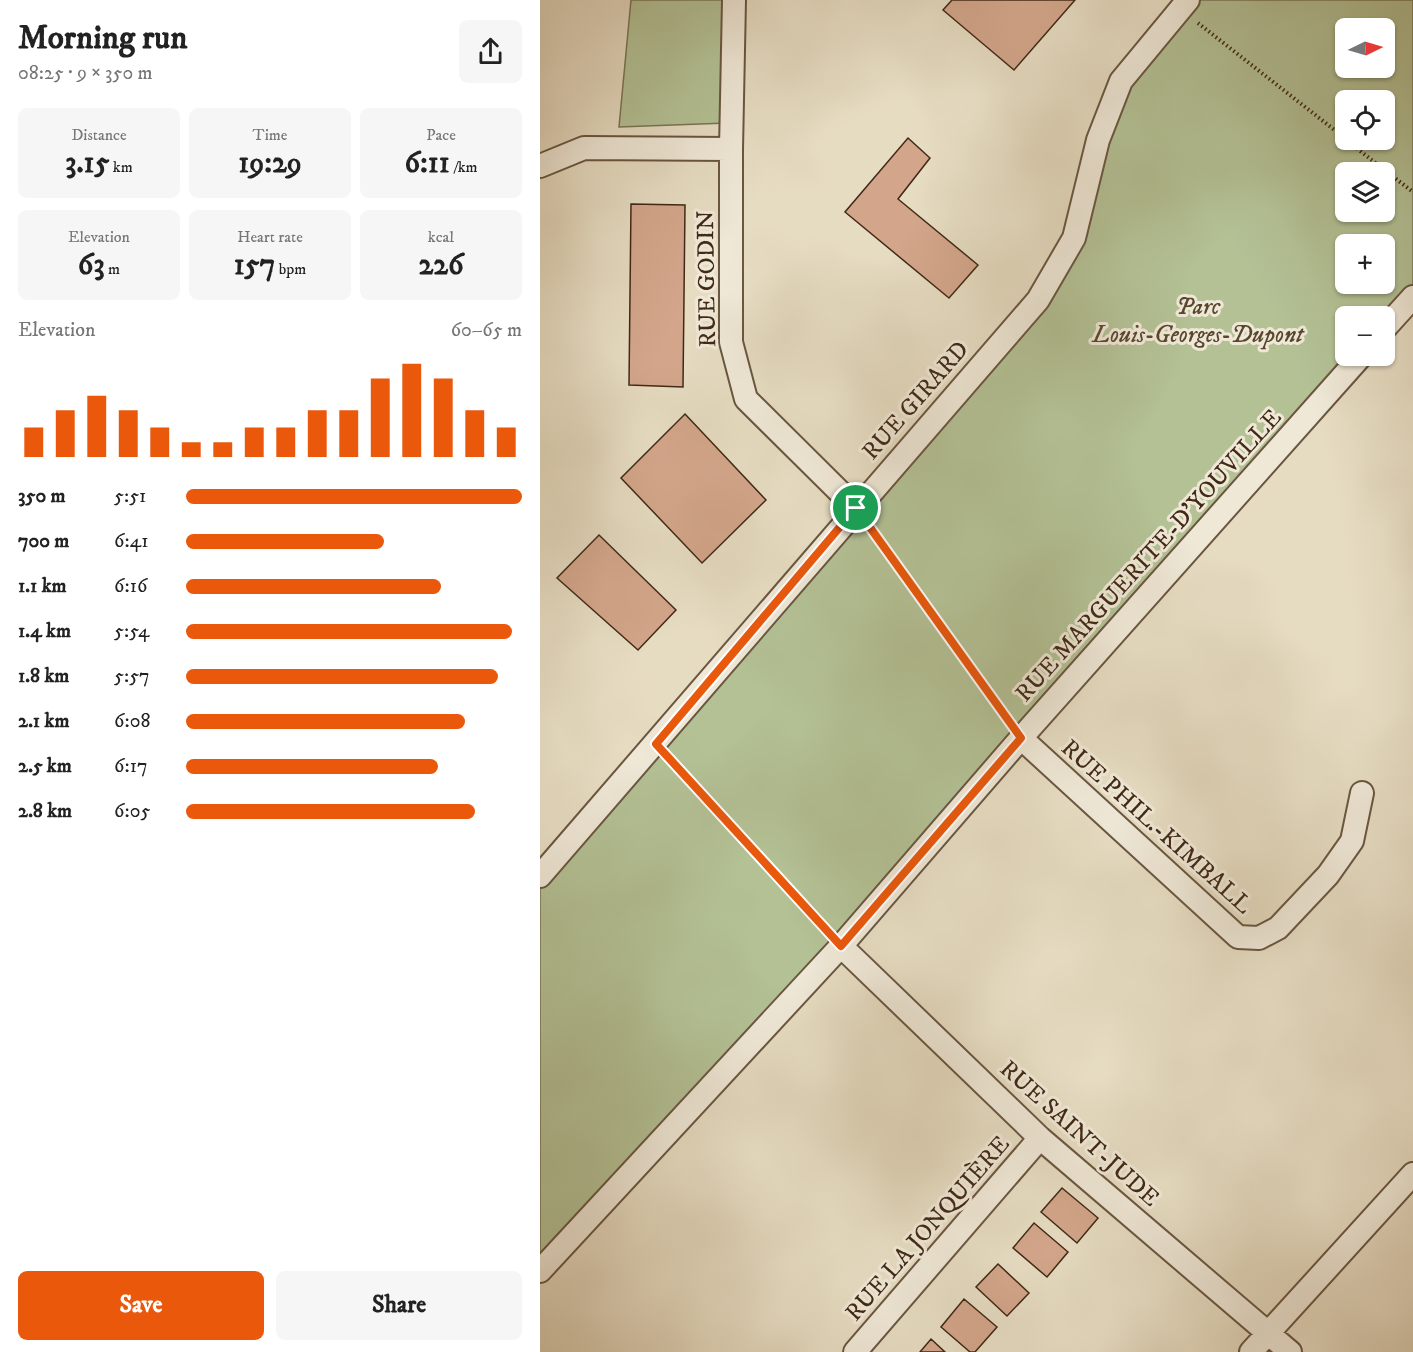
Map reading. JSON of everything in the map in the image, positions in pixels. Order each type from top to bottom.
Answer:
[{"type":"street","name":"RUE GODIN","points":[[734,0],[731,342],[746,399],[856,508]]},
{"type":"street","name":"RUE GIRARD","points":[[540,876],[1038,300],[1074,238],[1098,140],[1121,81],[1184,5]]},
{"type":"street","points":[[540,166],[584,148],[731,149]]},
{"type":"street","points":[[1395,317],[1413,297]]},
{"type":"street","name":"RUE MARGUERITE-D'YOUVILLE","points":[[540,1271],[841,946],[1021,738],[1352,366]]},
{"type":"street","name":"RUE PHIL.-KIMBALL","points":[[1021,738],[1238,937],[1259,938],[1278,928],[1328,875],[1352,841],[1362,794]]},
{"type":"street","name":"RUE SAINT-JUDE","points":[[841,946],[1040,1138],[1290,1352]]},
{"type":"street","name":"RUE LA JONQUIÈRE","points":[[855,1352],[1040,1138]]},
{"type":"street","points":[[1251,1352],[1413,1174]]},
{"type":"path","points":[[1184,5],[1335,130]]},
{"type":"path","points":[[1360,150],[1413,192]]},
{"type":"path","points":[[856,508],[1021,738]]},
{"type":"path","points":[[656,744],[841,946]]},
{"type":"green space","points":[[631,0],[725,0],[727,123],[619,127]]},
{"type":"green space","name":"Parc Louis-Georges-Dupont","points":[[1190,0],[1413,0],[1413,297],[1395,309],[1395,306],[1335,306],[1335,366],[1352,366],[841,946],[540,1283],[540,866],[1040,301],[1123,82]]},
{"type":"building","points":[[952,0],[1075,0],[1014,70],[943,10]]},
{"type":"building","points":[[908,138],[930,158],[898,199],[978,265],[949,298],[845,212]]},
{"type":"building","points":[[631,204],[685,205],[683,387],[629,385]]},
{"type":"building","points":[[685,414],[766,500],[702,563],[621,478]]},
{"type":"building","points":[[599,535],[676,610],[638,650],[557,578]]},
{"type":"building","points":[[1062,1188],[1098,1218],[1077,1243],[1041,1212]]},
{"type":"building","points":[[1034,1223],[1068,1252],[1047,1277],[1013,1248]]},
{"type":"building","points":[[998,1264],[1029,1293],[1007,1316],[976,1287]]},
{"type":"building","points":[[964,1299],[997,1327],[975,1352],[970,1352],[941,1327]]},
{"type":"building","points":[[931,1339],[945,1352],[920,1352]]},
{"type":"route","points":[[856,508],[1021,738],[841,946],[656,744],[856,508]]}]
